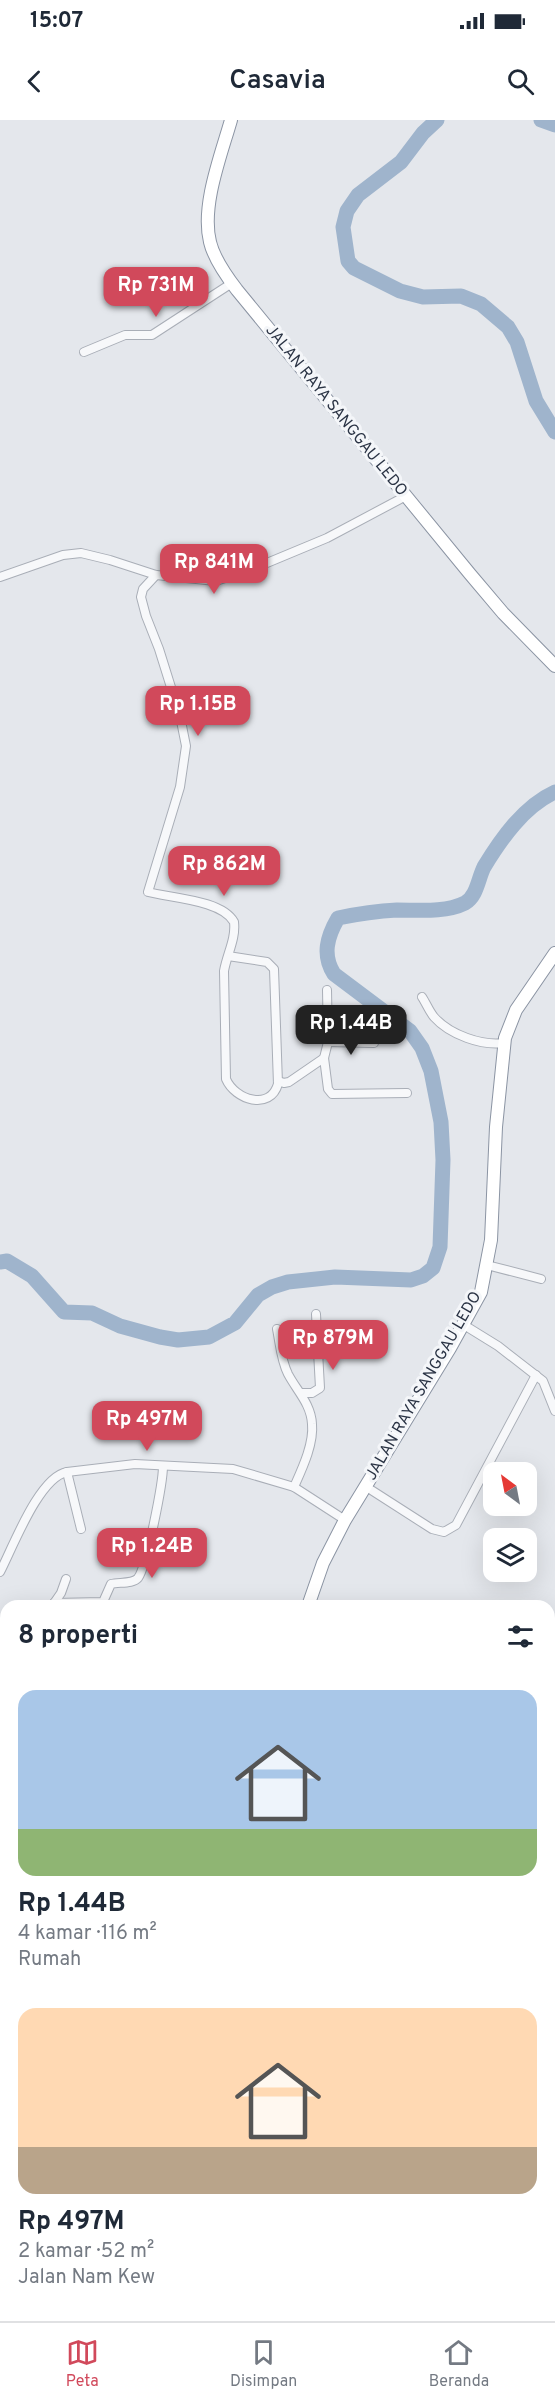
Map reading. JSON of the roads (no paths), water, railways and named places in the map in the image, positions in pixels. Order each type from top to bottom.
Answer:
[{"type":"highway","name":"JALAN RAYA SANGGAU LEDO","points":[[231,120],[211,198],[208,221],[212,248],[232,283],[499,608],[555,666]]},
{"type":"highway","name":"JALAN RAYA SANGGAU LEDO","points":[[310,1600],[322,1563],[345,1520],[464,1325],[481,1292],[491,1240],[496,1127],[504,1043],[516,1010],[555,953]]},
{"type":"street","points":[[84,352],[125,335],[152,335],[232,283]]},
{"type":"street","points":[[0,577],[63,555],[81,553],[156,575],[206,582],[224,579],[327,538],[406,496]]},
{"type":"street","points":[[156,575],[143,589],[141,597],[180,716],[186,746],[180,787],[148,892],[212,906],[228,914],[234,926],[228,956],[224,984],[227,1082],[235,1092],[253,1101],[261,1101],[274,1094],[278,1081],[274,969],[267,962],[228,956]]},
{"type":"street","points":[[327,990],[328,1042],[324,1058],[328,1089],[332,1094],[407,1093]]},
{"type":"street","points":[[422,997],[434,1017],[460,1035],[487,1044],[504,1043]]},
{"type":"street","points":[[328,1042],[374,1043]]},
{"type":"street","points":[[278,1081],[286,1083],[324,1058]]},
{"type":"street","points":[[487,1265],[541,1279]]},
{"type":"street","points":[[301,1393],[312,1394],[320,1388],[316,1314]]},
{"type":"street","points":[[464,1325],[498,1346],[536,1375],[544,1384],[555,1411]]},
{"type":"street","points":[[277,1329],[283,1362],[308,1408],[312,1431],[294,1487]]},
{"type":"street","points":[[365,1486],[432,1529],[441,1532],[453,1528],[471,1499],[536,1375]]},
{"type":"street","points":[[0,1572],[44,1487],[57,1475],[67,1472],[135,1464],[233,1469],[294,1487],[345,1520]]},
{"type":"street","points":[[105,1600],[111,1584],[134,1581],[140,1575],[163,1479],[163,1466]]},
{"type":"street","points":[[67,1472],[81,1529]]},
{"type":"street","points":[[56,1600],[66,1579]]},
{"type":"waterway","points":[[437,120],[423,133],[401,162],[358,195],[347,211],[343,227],[348,261],[354,268],[400,291],[423,297],[461,296],[481,304],[508,327],[517,342],[536,401],[555,432]]},
{"type":"waterway","points":[[541,120],[555,125]]},
{"type":"waterway","points":[[0,1262],[7,1261],[32,1276],[64,1312],[92,1313],[120,1326],[178,1340],[209,1337],[235,1323],[258,1295],[288,1282],[335,1277],[411,1280],[423,1276],[433,1268],[440,1247],[443,1160],[441,1122],[431,1071],[422,1048],[410,1031],[334,974],[328,960],[327,946],[338,918],[390,910],[440,910],[465,903],[477,887],[484,867],[514,824],[533,806],[555,792]]}]
